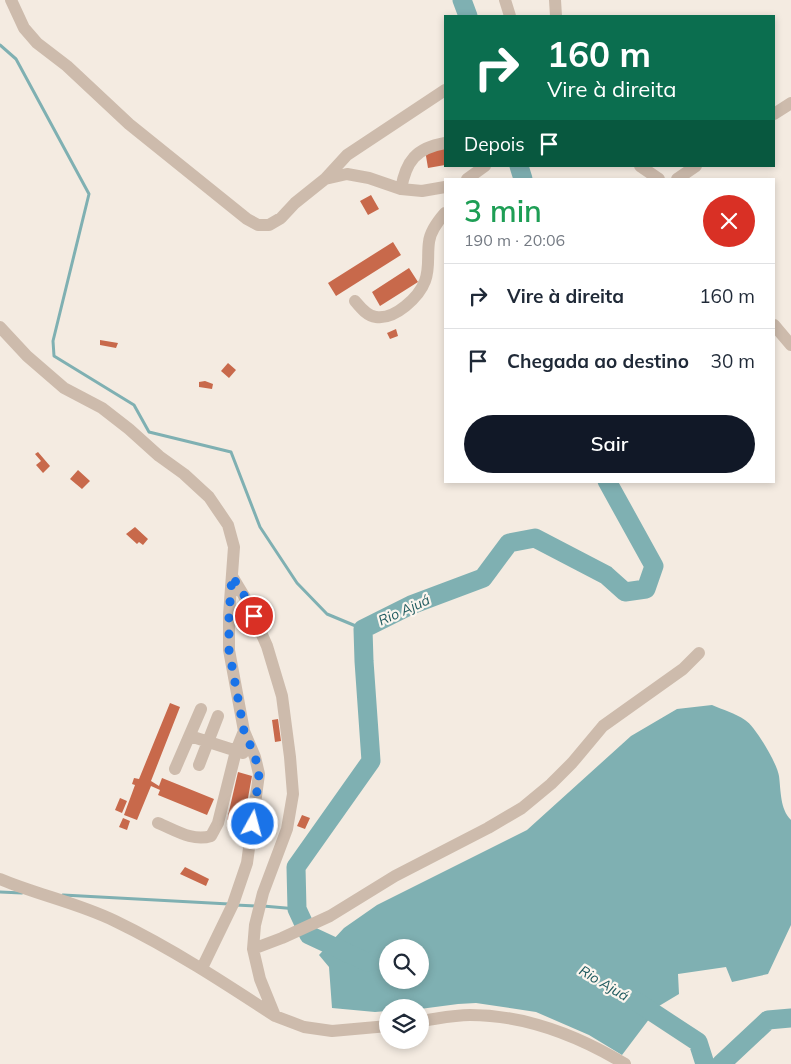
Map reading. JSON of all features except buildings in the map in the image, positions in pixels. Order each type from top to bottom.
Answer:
[{"type":"street","points":[[11,0],[24,28],[37,44],[67,66],[130,124],[247,219],[258,225],[270,225],[281,218],[295,202],[325,179],[347,155],[444,91]]},
{"type":"street","points":[[505,0],[510,15]]},
{"type":"street","points":[[555,0],[556,15]]},
{"type":"street","points":[[775,113],[791,103]]},
{"type":"street","points":[[401,189],[410,161],[421,151],[444,143]]},
{"type":"street","points":[[469,178],[485,167]]},
{"type":"street","points":[[641,167],[658,178]]},
{"type":"street","points":[[678,178],[695,167]]},
{"type":"street","points":[[325,179],[347,174],[369,178],[401,189],[422,191],[444,187]]},
{"type":"street","points":[[355,301],[365,312],[375,317],[391,315],[419,294],[426,279],[429,240],[444,213]]},
{"type":"street","points":[[775,326],[791,345]]},
{"type":"street","points":[[0,327],[27,356],[64,388],[102,408],[159,456],[184,474],[209,496],[228,525],[234,547],[229,615],[229,650],[244,731],[255,756],[259,774],[247,863],[233,904],[202,968]]},
{"type":"street","points":[[232,576],[247,600],[267,646],[282,696],[290,757],[293,794],[287,829],[263,893],[255,925],[253,948],[260,979],[275,1016]]},
{"type":"street","points":[[253,948],[277,940],[330,916],[395,876],[488,828],[522,808],[551,784],[572,763],[603,726],[683,669],[700,653]]},
{"type":"street","points":[[175,769],[200,709]]},
{"type":"street","points":[[199,765],[218,716]]},
{"type":"street","points":[[158,823],[191,837],[201,839],[211,836],[218,822],[236,751],[244,731]]},
{"type":"street","points":[[190,736],[255,756]]},
{"type":"street","points":[[0,879],[26,890],[72,903],[114,921],[202,968],[275,1016],[304,1027],[332,1031],[379,1027]]},
{"type":"street","points":[[429,1020],[467,1014],[506,1016],[541,1025],[578,1039],[625,1064]]},
{"type":"water","points":[[712,705],[733,713],[749,724],[760,737],[770,754],[779,776],[783,805],[787,816],[791,820],[791,925],[768,974],[732,982],[726,967],[678,974],[679,994],[659,1006],[622,1055],[589,1035],[536,1012],[476,1003],[429,1008],[429,999],[379,999],[379,1012],[332,1008],[329,967],[319,955],[344,928],[377,905],[527,830],[631,736],[677,709]]},
{"type":"waterway","name":"Rio Ajuá","points":[[462,0],[468,15]]},
{"type":"waterway","points":[[0,45],[16,59],[89,194],[53,341],[54,356],[134,405],[149,432],[231,452],[260,527],[297,583],[327,614],[363,629]]},
{"type":"waterway","name":"Rio Ajuá","points":[[519,167],[523,178]]},
{"type":"waterway","name":"Rio Ajuá","points":[[379,960],[367,962],[309,935],[297,909],[296,867],[371,761],[363,629],[411,605],[483,578],[509,543],[535,538],[606,575],[625,592],[646,589],[654,566],[608,483]]},
{"type":"waterway","points":[[0,892],[22,893]]},
{"type":"waterway","points":[[63,895],[229,904]]},
{"type":"waterway","points":[[235,905],[256,906]]},
{"type":"waterway","points":[[263,906],[297,909]]},
{"type":"waterway","name":"Rio Ajuá","points":[[634,1000],[698,1042],[705,1064]]},
{"type":"waterway","points":[[721,1064],[768,1020],[791,1018]]},
{"type":"route","points":[[253,824],[259,774],[255,756],[244,731],[238,689],[229,650],[232,576],[247,600],[254,616]]}]
